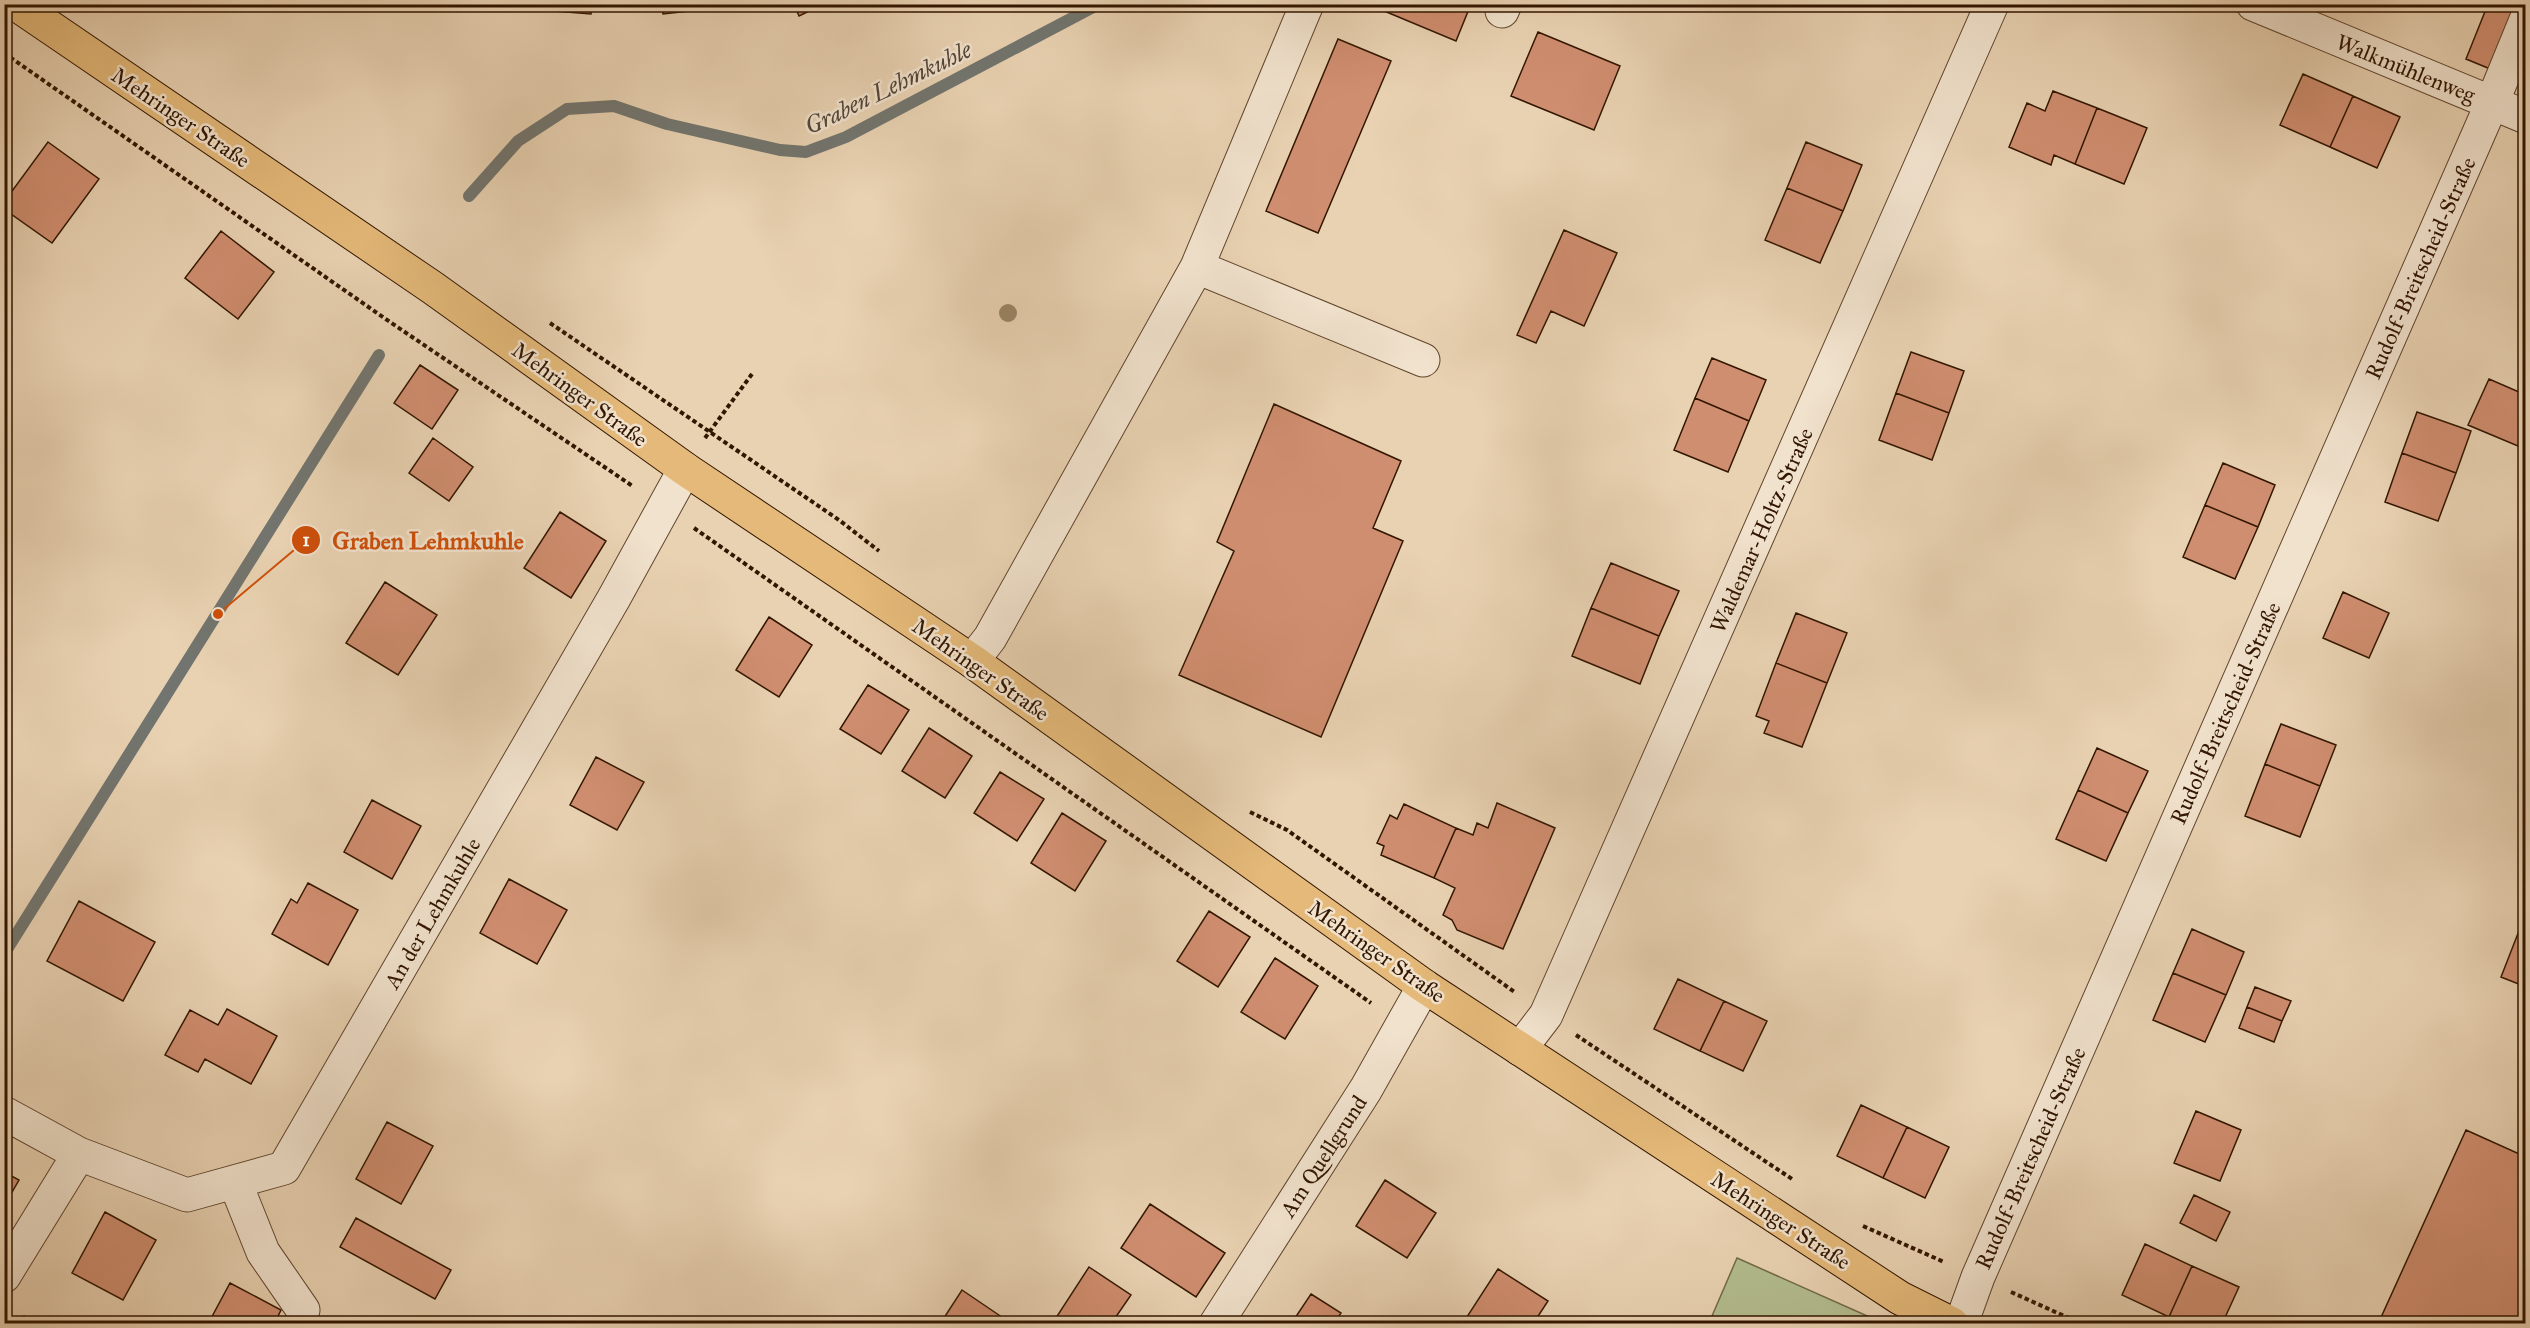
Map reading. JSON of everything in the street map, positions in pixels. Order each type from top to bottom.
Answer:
[{"type":"main road","name":"Mehringer Straße","points":[[16,4],[433,288],[685,469],[972,661],[1424,986],[1900,1298],[1952,1323]]},
{"type":"street","points":[[972,661],[990,638],[1197,267],[1307,4]]},
{"type":"street","name":"Waldemar-Holtz-Straße","points":[[1520,1049],[1546,1015],[1992,4]]},
{"type":"street","name":"Walkmühlenweg","points":[[2253,4],[2296,13],[2526,117]]},
{"type":"street","name":"Rudolf-Breitscheid-Straße","points":[[1961,1323],[1978,1277],[2492,103],[2526,20]]},
{"type":"street","points":[[1197,267],[1423,360]]},
{"type":"street","name":"An der Lehmkuhle","points":[[4,1113],[79,1154],[187,1195],[284,1168],[614,598],[685,469]]},
{"type":"street","name":"Am Quellgrund","points":[[1216,1323],[1366,1089],[1424,986]]},
{"type":"street","points":[[4,1276],[79,1154]]},
{"type":"street","points":[[235,1182],[262,1252],[303,1310]]},
{"type":"path","points":[[4,53],[390,322],[663,507],[1403,1025]]},
{"type":"path","points":[[685,469],[752,374]]},
{"type":"path","points":[[1386,901],[1546,1015],[1798,1184]]},
{"type":"path","points":[[1853,1222],[2082,1323]]},
{"type":"green space","points":[[1737,1258],[1883,1323],[1709,1323]]},
{"type":"building","points":[[516,4],[592,4],[591,14],[516,8]]},
{"type":"building","points":[[662,4],[726,4],[726,7],[663,14]]},
{"type":"building","points":[[794,4],[824,4],[799,16]]},
{"type":"building","points":[[1378,4],[1471,4],[1456,41],[1377,8]]},
{"type":"building","points":[[2488,4],[2525,4],[2500,73],[2466,59]]},
{"type":"building","points":[[1538,32],[1620,66],[1594,130],[1511,96]]},
{"type":"building","points":[[1338,39],[1391,61],[1318,233],[1266,211]]},
{"type":"building","points":[[2303,74],[2353,96],[2330,147],[2280,125]]},
{"type":"building","points":[[2053,91],[2097,108],[2075,164],[2054,155],[2051,165],[2009,147],[2027,103],[2045,111]]},
{"type":"building","points":[[2353,96],[2400,117],[2377,168],[2330,147]]},
{"type":"building","points":[[2097,108],[2147,128],[2124,184],[2075,164]]},
{"type":"building","points":[[48,142],[99,179],[52,243],[4,209],[4,202]]},
{"type":"building","points":[[1806,142],[1862,165],[1843,211],[1787,188]]},
{"type":"building","points":[[1787,188],[1843,211],[1820,263],[1765,240]]},
{"type":"building","points":[[1564,230],[1617,253],[1584,326],[1551,311],[1536,343],[1517,335]]},
{"type":"building","points":[[221,231],[274,272],[238,319],[185,278]]},
{"type":"building","points":[[1911,352],[1964,371],[1949,413],[1896,393]]},
{"type":"building","points":[[1712,358],[1766,380],[1749,421],[1695,398]]},
{"type":"building","points":[[420,365],[458,390],[432,429],[394,403]]},
{"type":"building","points":[[2489,379],[2526,395],[2526,428],[2518,446],[2468,425]]},
{"type":"building","points":[[1896,393],[1949,413],[1932,460],[1879,440]]},
{"type":"building","points":[[1695,398],[1749,421],[1728,472],[1674,450]]},
{"type":"building","points":[[1274,404],[1401,461],[1373,528],[1403,541],[1321,737],[1179,675],[1234,551],[1217,542]]},
{"type":"building","points":[[2417,412],[2471,431],[2456,473],[2402,453]]},
{"type":"building","points":[[433,438],[473,467],[449,501],[409,473]]},
{"type":"building","points":[[2402,453],[2456,473],[2438,521],[2385,502]]},
{"type":"building","points":[[2223,463],[2275,485],[2258,527],[2205,505]]},
{"type":"building","points":[[2205,505],[2258,527],[2235,579],[2183,557]]},
{"type":"building","points":[[560,512],[606,541],[571,598],[524,568]]},
{"type":"building","points":[[1611,563],[1679,591],[1659,636],[1591,608]]},
{"type":"building","points":[[385,582],[437,615],[398,675],[346,643]]},
{"type":"building","points":[[2343,592],[2389,613],[2369,658],[2323,638]]},
{"type":"building","points":[[1591,608],[1659,636],[1640,684],[1572,656]]},
{"type":"building","points":[[1796,613],[1847,633],[1827,683],[1776,663]]},
{"type":"building","points":[[769,617],[812,645],[779,697],[736,670]]},
{"type":"building","points":[[1776,663],[1827,683],[1802,747],[1764,733],[1769,721],[1756,716]]},
{"type":"building","points":[[868,685],[909,710],[881,754],[840,729]]},
{"type":"building","points":[[2281,724],[2336,745],[2320,786],[2265,764]]},
{"type":"building","points":[[929,728],[972,756],[945,798],[902,771]]},
{"type":"building","points":[[2097,748],[2148,771],[2128,813],[2078,790]]},
{"type":"building","points":[[596,757],[644,782],[617,830],[570,805]]},
{"type":"building","points":[[2265,764],[2320,786],[2300,837],[2245,816]]},
{"type":"building","points":[[1000,772],[1044,799],[1017,841],[974,813]]},
{"type":"building","points":[[2078,790],[2128,813],[2106,861],[2056,839]]},
{"type":"building","points":[[372,800],[421,826],[392,879],[344,852]]},
{"type":"building","points":[[1497,803],[1555,828],[1503,949],[1457,930],[1452,920],[1443,915],[1455,888],[1434,878],[1456,828],[1473,835],[1477,823],[1488,828]]},
{"type":"building","points":[[1404,804],[1456,828],[1434,878],[1381,855],[1384,846],[1377,843],[1390,815],[1397,819]]},
{"type":"building","points":[[1062,813],[1106,841],[1075,891],[1031,863]]},
{"type":"building","points":[[509,879],[567,910],[537,964],[480,933]]},
{"type":"building","points":[[308,883],[358,910],[328,965],[272,934],[291,899],[297,903]]},
{"type":"building","points":[[79,901],[155,942],[123,1001],[47,961]]},
{"type":"building","points":[[1209,911],[1250,937],[1218,987],[1177,961]]},
{"type":"building","points":[[2524,918],[2526,919],[2526,987],[2501,977]]},
{"type":"building","points":[[2192,929],[2244,952],[2226,995],[2173,973]]},
{"type":"building","points":[[1275,958],[1318,986],[1285,1039],[1241,1012]]},
{"type":"building","points":[[2173,973],[2226,995],[2205,1042],[2153,1020]]},
{"type":"building","points":[[1678,979],[1724,1001],[1700,1051],[1654,1029]]},
{"type":"building","points":[[2255,987],[2291,1001],[2282,1021],[2247,1007]]},
{"type":"building","points":[[1724,1001],[1767,1021],[1743,1071],[1700,1051]]},
{"type":"building","points":[[2247,1007],[2282,1021],[2274,1042],[2239,1028]]},
{"type":"building","points":[[227,1009],[277,1036],[251,1084],[205,1059],[198,1072],[165,1055],[190,1010],[218,1025]]},
{"type":"building","points":[[1861,1105],[1907,1127],[1883,1178],[1837,1156]]},
{"type":"building","points":[[2196,1111],[2241,1130],[2220,1181],[2174,1163]]},
{"type":"building","points":[[387,1122],[433,1146],[401,1204],[356,1179]]},
{"type":"building","points":[[1907,1127],[1949,1147],[1925,1198],[1883,1178]]},
{"type":"building","points":[[2466,1130],[2526,1157],[2526,1324],[2378,1324]]},
{"type":"building","points":[[4,1172],[19,1180],[4,1206]]},
{"type":"building","points":[[1385,1180],[1436,1213],[1407,1258],[1356,1226]]},
{"type":"building","points":[[2194,1195],[2230,1212],[2216,1241],[2180,1223]]},
{"type":"building","points":[[1150,1204],[1225,1253],[1196,1297],[1121,1248]]},
{"type":"building","points":[[105,1212],[156,1240],[123,1300],[72,1273]]},
{"type":"building","points":[[356,1218],[451,1270],[435,1299],[340,1247]]},
{"type":"building","points":[[2145,1244],[2192,1266],[2169,1317],[2122,1295]]},
{"type":"building","points":[[2192,1266],[2239,1287],[2222,1324],[2182,1324],[2169,1317]]},
{"type":"building","points":[[1089,1267],[1131,1295],[1111,1324],[1052,1324]]},
{"type":"building","points":[[1498,1269],[1548,1301],[1533,1324],[1463,1323]]},
{"type":"building","points":[[230,1283],[281,1310],[274,1324],[208,1324]]},
{"type":"building","points":[[962,1290],[1012,1324],[940,1324]]},
{"type":"building","points":[[1311,1294],[1341,1313],[1334,1324],[1291,1324]]},
{"type":"building","points":[[24,1316],[37,1324],[20,1324]]},
{"type":"waterway","name":"Graben Lehmkuhle","points":[[469,196],[518,141],[567,109],[614,106],[667,124],[780,150],[806,152],[846,137],[1099,4]]},
{"type":"waterway","name":"Graben Lehmkuhle","points":[[4,954],[379,355]]},
{"type":"place","name":"Graben Lehmkuhle","points":[[218,614]]}]
